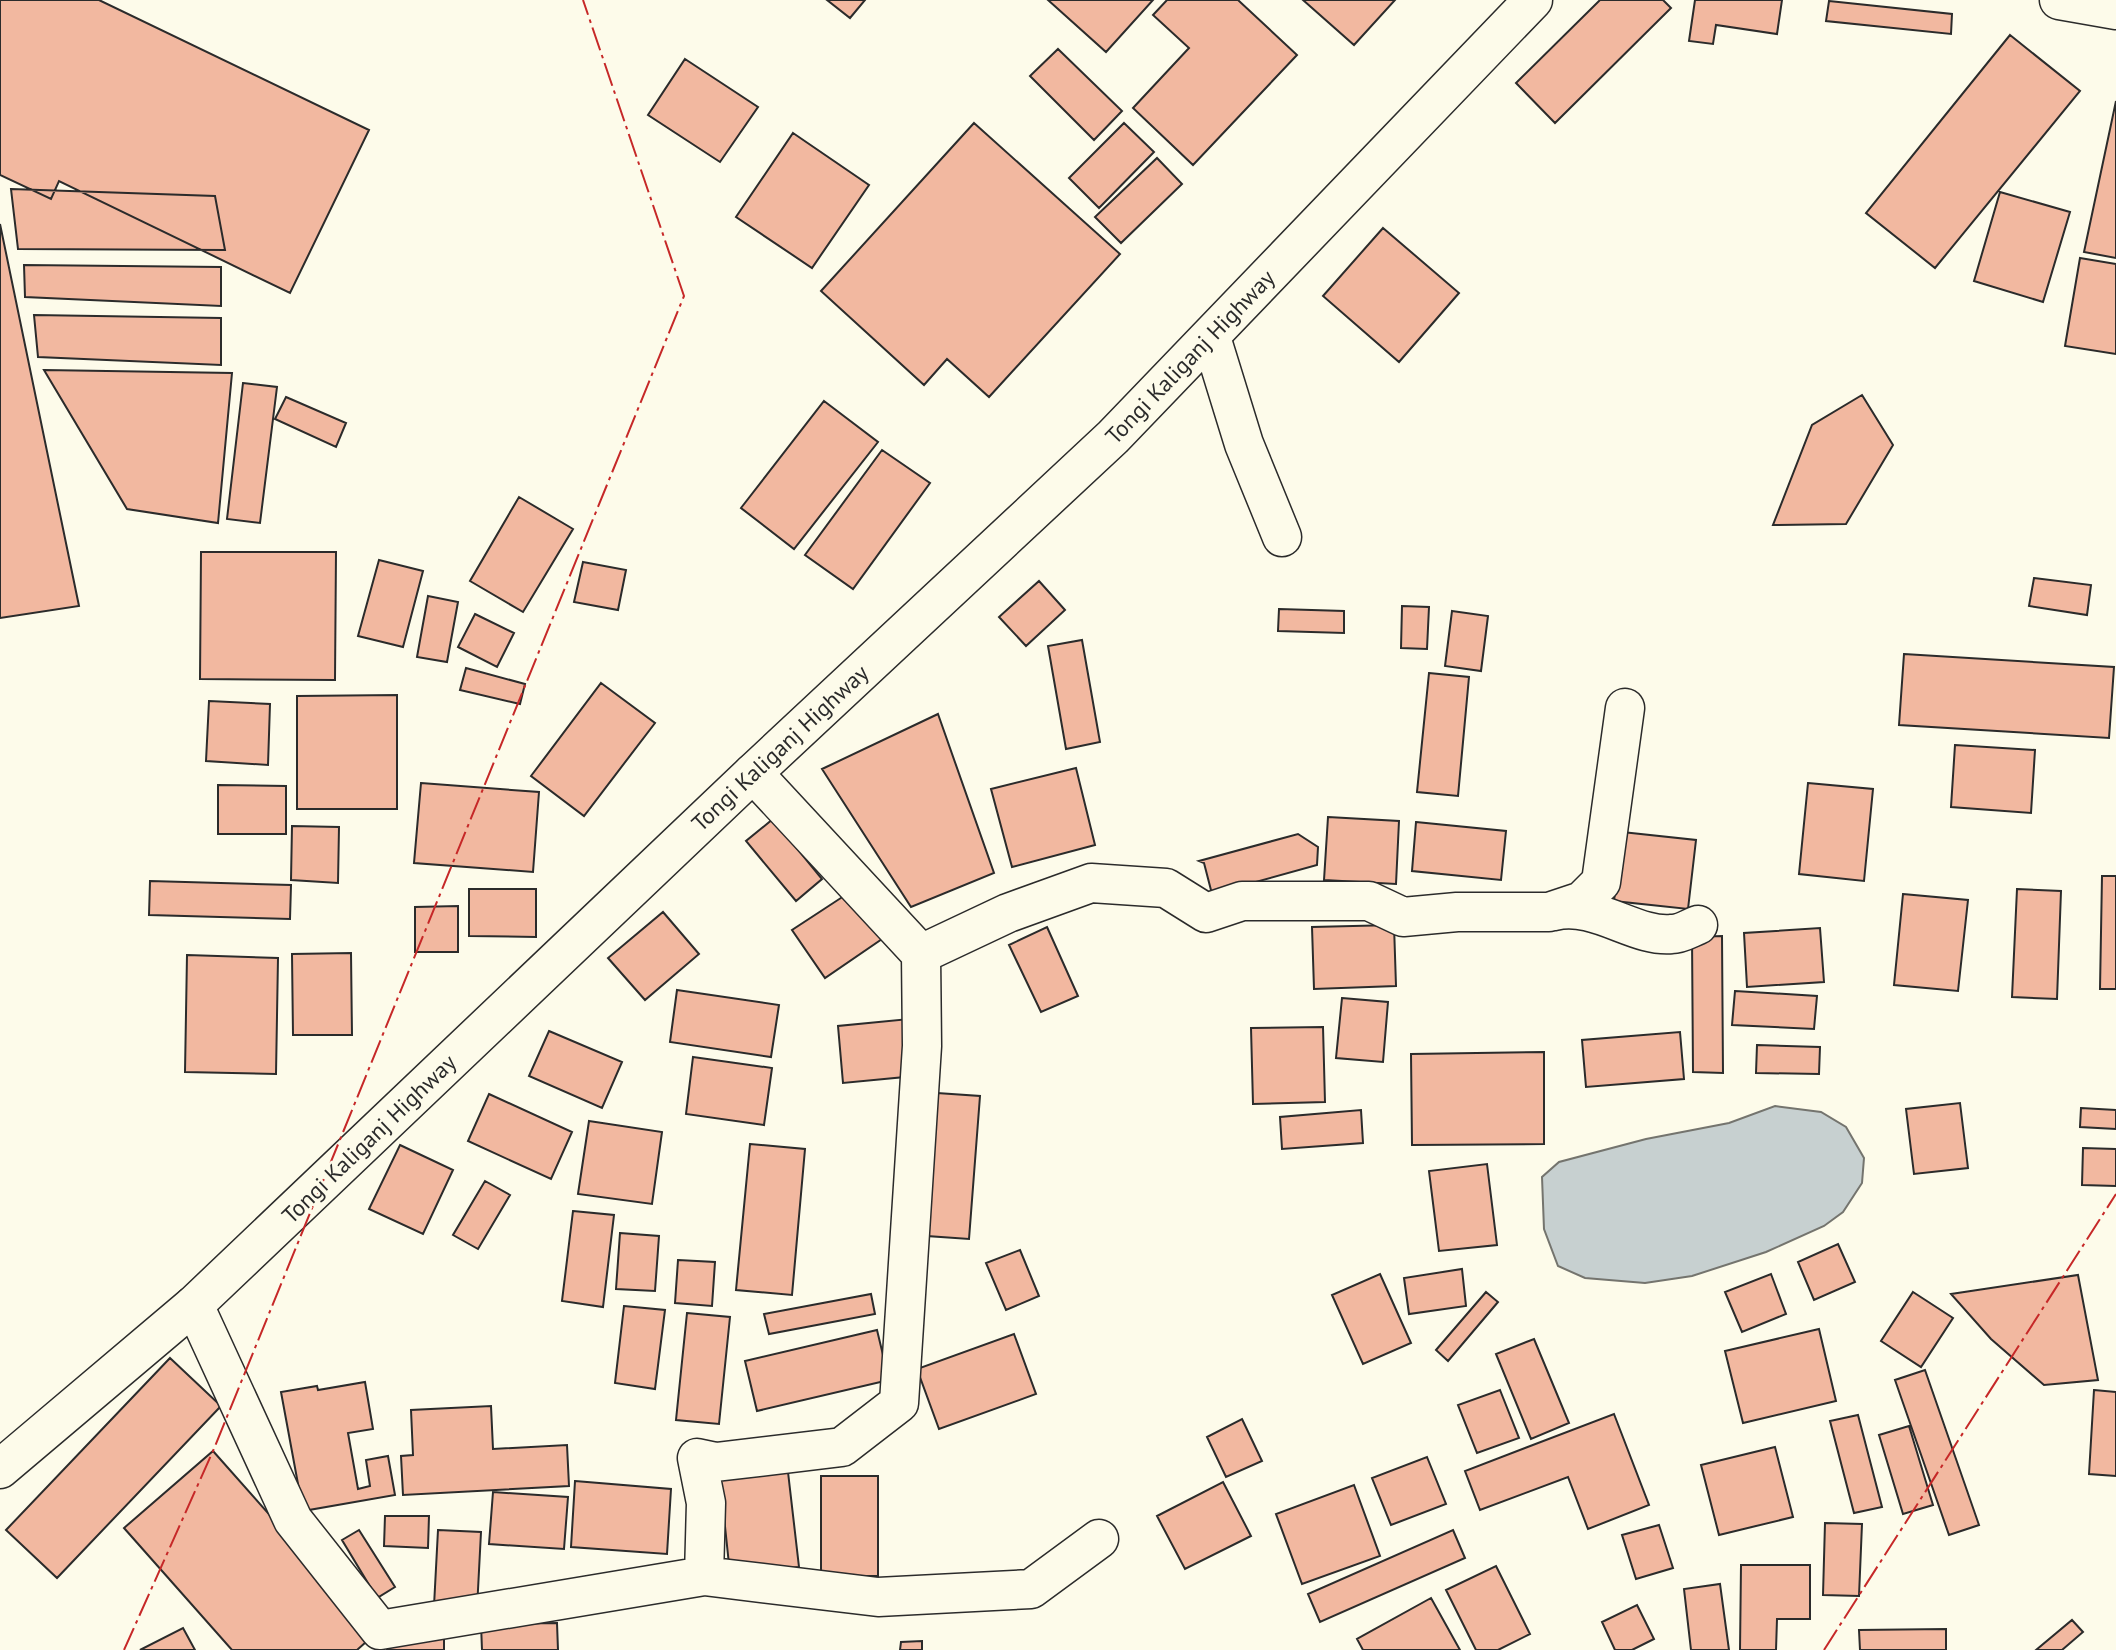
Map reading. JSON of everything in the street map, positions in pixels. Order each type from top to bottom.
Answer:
[{"type":"street","name":"Tongi Kaliganj Highway","points":[[0,1469],[194,1305],[753,773],[1113,437],[1533,0]]},
{"type":"street","points":[[2059,0],[2116,10]]},
{"type":"street","points":[[1211,337],[1244,444],[1282,537]]},
{"type":"street","points":[[1549,912],[1582,901],[1601,882],[1625,708]]},
{"type":"street","points":[[704,1576],[706,1503],[697,1458],[716,1462],[842,1447],[899,1403],[922,1046],[921,954],[753,773]]},
{"type":"street","points":[[921,954],[1008,913],[1091,883],[1166,888],[1206,913],[1242,901],[1369,901],[1403,916],[1457,912],[1549,912],[1569,907],[1654,933],[1674,934],[1698,925]]},
{"type":"street","points":[[194,1305],[293,1520],[380,1630],[704,1576],[878,1597],[1031,1589],[1099,1539]]},
{"type":"shaded area","points":[[1775,1106],[1821,1112],[1846,1127],[1864,1158],[1862,1183],[1843,1212],[1824,1226],[1766,1252],[1692,1276],[1645,1283],[1585,1278],[1558,1266],[1544,1229],[1542,1177],[1559,1162],[1646,1139],[1729,1123]]},
{"type":"building","points":[[0,0],[99,0],[369,130],[290,293],[59,181],[51,199],[0,175]]},
{"type":"building","points":[[827,0],[865,0],[850,18]]},
{"type":"building","points":[[1048,0],[1153,0],[1106,52]]},
{"type":"building","points":[[1167,0],[1238,0],[1297,55],[1193,165],[1133,108],[1189,48],[1153,15]]},
{"type":"building","points":[[1303,0],[1395,0],[1354,45]]},
{"type":"building","points":[[1600,0],[1663,0],[1671,8],[1555,123],[1516,83]]},
{"type":"building","points":[[1695,0],[1782,0],[1777,34],[1716,25],[1713,44],[1689,41]]},
{"type":"building","points":[[1829,1],[1952,14],[1951,34],[1826,21]]},
{"type":"building","points":[[2010,35],[2080,91],[1935,268],[1866,213]]},
{"type":"building","points":[[1058,49],[1122,111],[1094,140],[1030,76]]},
{"type":"building","points":[[685,59],[758,107],[720,162],[648,115]]},
{"type":"building","points":[[2116,101],[2116,258],[2084,252]]},
{"type":"building","points":[[974,123],[1120,254],[989,397],[947,359],[924,385],[821,291]]},
{"type":"building","points":[[1124,123],[1154,152],[1099,208],[1069,178]]},
{"type":"building","points":[[793,133],[869,185],[812,268],[736,217]]},
{"type":"building","points":[[1157,158],[1182,184],[1121,243],[1095,217]]},
{"type":"building","points":[[11,189],[215,196],[225,250],[18,249]]},
{"type":"building","points":[[2000,192],[2070,212],[2043,302],[1974,281]]},
{"type":"building","points":[[0,224],[79,606],[0,618]]},
{"type":"building","points":[[1383,228],[1459,293],[1399,362],[1323,296]]},
{"type":"building","points":[[2080,258],[2116,264],[2116,354],[2065,346]]},
{"type":"building","points":[[24,265],[221,267],[221,306],[25,297]]},
{"type":"building","points":[[34,315],[221,318],[221,365],[38,357]]},
{"type":"building","points":[[44,370],[232,373],[218,523],[127,509]]},
{"type":"building","points":[[243,383],[277,387],[260,523],[227,519]]},
{"type":"building","points":[[1862,395],[1893,445],[1846,524],[1773,525],[1812,425]]},
{"type":"building","points":[[286,397],[346,423],[336,447],[275,419]]},
{"type":"building","points":[[824,401],[878,442],[794,549],[741,508]]},
{"type":"building","points":[[882,450],[930,483],[853,589],[805,555]]},
{"type":"building","points":[[519,497],[573,529],[523,612],[470,581]]},
{"type":"building","points":[[201,552],[336,552],[335,680],[200,679]]},
{"type":"building","points":[[379,560],[423,571],[403,647],[358,636]]},
{"type":"building","points":[[583,562],[626,570],[618,610],[574,602]]},
{"type":"building","points":[[2034,578],[2091,585],[2087,615],[2029,606]]},
{"type":"building","points":[[1039,581],[1065,610],[1026,646],[999,617]]},
{"type":"building","points":[[428,596],[458,602],[447,662],[417,657]]},
{"type":"building","points":[[1402,606],[1429,607],[1427,649],[1401,648]]},
{"type":"building","points":[[1279,609],[1344,611],[1344,633],[1278,631]]},
{"type":"building","points":[[1452,611],[1488,616],[1481,671],[1445,666]]},
{"type":"building","points":[[475,614],[514,633],[497,667],[458,647]]},
{"type":"building","points":[[1082,640],[1100,742],[1066,749],[1048,646]]},
{"type":"building","points":[[1904,654],[2114,667],[2109,738],[1899,725]]},
{"type":"building","points":[[466,668],[525,684],[520,704],[460,690]]},
{"type":"building","points":[[1429,673],[1469,677],[1458,796],[1417,792]]},
{"type":"building","points":[[601,683],[655,723],[584,816],[531,776]]},
{"type":"building","points":[[397,695],[397,809],[297,809],[297,696]]},
{"type":"building","points":[[209,701],[270,704],[268,765],[206,761]]},
{"type":"building","points":[[938,714],[994,873],[911,907],[822,769]]},
{"type":"building","points":[[1955,745],[2035,750],[2031,813],[1951,807]]},
{"type":"building","points":[[1076,768],[1095,845],[1012,867],[991,789]]},
{"type":"building","points":[[421,783],[539,792],[533,872],[414,863]]},
{"type":"building","points":[[1808,783],[1873,789],[1864,881],[1799,874]]},
{"type":"building","points":[[218,785],[286,786],[286,834],[218,834]]},
{"type":"building","points":[[1328,817],[1399,821],[1396,884],[1324,880]]},
{"type":"building","points":[[773,819],[822,879],[796,901],[746,841]]},
{"type":"building","points":[[1416,822],[1506,831],[1501,880],[1412,871]]},
{"type":"building","points":[[292,826],[339,827],[338,883],[291,880]]},
{"type":"building","points":[[1622,832],[1696,840],[1688,909],[1614,901]]},
{"type":"building","points":[[1298,834],[1318,847],[1317,865],[1212,894],[1204,863],[1199,861]]},
{"type":"building","points":[[2102,876],[2116,876],[2116,989],[2100,989]]},
{"type":"building","points":[[150,881],[291,885],[290,919],[149,915]]},
{"type":"building","points":[[469,889],[536,889],[536,937],[469,936]]},
{"type":"building","points":[[2017,889],[2061,891],[2057,999],[2012,997]]},
{"type":"building","points":[[850,892],[882,939],[825,978],[792,930]]},
{"type":"building","points":[[1903,894],[1968,900],[1958,991],[1894,985]]},
{"type":"building","points":[[458,906],[458,952],[415,952],[415,907]]},
{"type":"building","points":[[663,912],[699,954],[645,1000],[608,958]]},
{"type":"building","points":[[1394,925],[1396,986],[1314,989],[1312,927]]},
{"type":"building","points":[[1047,927],[1078,996],[1041,1012],[1009,945]]},
{"type":"building","points":[[1820,928],[1824,982],[1747,987],[1744,933]]},
{"type":"building","points":[[1722,936],[1723,1073],[1693,1072],[1692,937]]},
{"type":"building","points":[[351,953],[352,1035],[293,1035],[292,954]]},
{"type":"building","points":[[187,955],[278,958],[276,1074],[185,1072]]},
{"type":"building","points":[[677,990],[779,1005],[771,1057],[670,1042]]},
{"type":"building","points":[[1735,991],[1817,996],[1814,1029],[1732,1025]]},
{"type":"building","points":[[1342,998],[1388,1002],[1383,1062],[1336,1058]]},
{"type":"building","points":[[909,1019],[915,1076],[843,1083],[838,1026]]},
{"type":"building","points":[[1323,1027],[1325,1102],[1253,1104],[1251,1028]]},
{"type":"building","points":[[549,1031],[622,1062],[602,1108],[529,1076]]},
{"type":"building","points":[[1680,1032],[1684,1079],[1586,1087],[1582,1040]]},
{"type":"building","points":[[1757,1045],[1820,1047],[1819,1074],[1756,1073]]},
{"type":"building","points":[[1544,1052],[1544,1144],[1412,1145],[1411,1054]]},
{"type":"building","points":[[693,1057],[772,1068],[764,1125],[686,1114]]},
{"type":"building","points":[[937,1093],[980,1096],[969,1239],[927,1236]]},
{"type":"building","points":[[489,1094],[572,1132],[551,1179],[468,1141]]},
{"type":"building","points":[[1960,1103],[1968,1168],[1914,1174],[1906,1109]]},
{"type":"building","points":[[2081,1108],[2116,1110],[2116,1129],[2080,1127]]},
{"type":"building","points":[[1361,1110],[1363,1143],[1282,1149],[1280,1117]]},
{"type":"building","points":[[589,1121],[662,1132],[652,1204],[578,1194]]},
{"type":"building","points":[[750,1144],[805,1149],[792,1295],[736,1290]]},
{"type":"building","points":[[400,1145],[453,1170],[423,1234],[369,1209]]},
{"type":"building","points":[[2083,1148],[2116,1149],[2116,1186],[2082,1185]]},
{"type":"building","points":[[1487,1164],[1497,1245],[1439,1251],[1429,1171]]},
{"type":"building","points":[[485,1181],[510,1195],[478,1249],[453,1235]]},
{"type":"building","points":[[573,1211],[614,1215],[603,1307],[562,1301]]},
{"type":"building","points":[[620,1233],[659,1236],[655,1291],[616,1289]]},
{"type":"building","points":[[1838,1244],[1855,1282],[1814,1300],[1798,1262]]},
{"type":"building","points":[[1020,1250],[1039,1296],[1006,1310],[986,1263]]},
{"type":"building","points":[[678,1260],[715,1262],[712,1306],[675,1303]]},
{"type":"building","points":[[1462,1269],[1466,1306],[1409,1314],[1404,1278]]},
{"type":"building","points":[[1380,1274],[1411,1343],[1363,1364],[1332,1295]]},
{"type":"building","points":[[1771,1274],[1786,1314],[1742,1332],[1725,1292]]},
{"type":"building","points":[[2078,1275],[2098,1380],[2044,1385],[1991,1339],[1951,1294]]},
{"type":"building","points":[[1486,1292],[1498,1302],[1448,1361],[1436,1350]]},
{"type":"building","points":[[1913,1292],[1953,1318],[1921,1367],[1881,1341]]},
{"type":"building","points":[[871,1294],[875,1314],[769,1334],[764,1314]]},
{"type":"building","points":[[624,1306],[665,1310],[655,1389],[615,1383]]},
{"type":"building","points":[[687,1313],[730,1317],[719,1424],[676,1420]]},
{"type":"building","points":[[1819,1329],[1836,1401],[1743,1423],[1725,1351]]},
{"type":"building","points":[[877,1330],[889,1380],[757,1411],[745,1361]]},
{"type":"building","points":[[1014,1334],[1036,1394],[939,1429],[917,1369]]},
{"type":"building","points":[[1534,1339],[1569,1423],[1531,1439],[1496,1354]]},
{"type":"building","points":[[170,1358],[221,1406],[57,1578],[6,1530]]},
{"type":"building","points":[[1925,1370],[1979,1525],[1949,1535],[1895,1380]]},
{"type":"building","points":[[365,1382],[373,1429],[348,1433],[358,1489],[370,1486],[366,1460],[388,1456],[395,1495],[303,1511],[281,1392],[317,1386],[318,1390]]},
{"type":"building","points":[[1500,1390],[1519,1438],[1477,1453],[1458,1405]]},
{"type":"building","points":[[2094,1390],[2116,1392],[2116,1476],[2089,1474]]},
{"type":"building","points":[[491,1406],[493,1449],[567,1445],[569,1486],[403,1495],[401,1456],[413,1455],[411,1410]]},
{"type":"building","points":[[1614,1414],[1649,1505],[1588,1529],[1568,1477],[1480,1510],[1465,1471]]},
{"type":"building","points":[[1858,1415],[1882,1507],[1854,1513],[1830,1421]]},
{"type":"building","points":[[1242,1419],[1262,1461],[1226,1477],[1207,1437]]},
{"type":"building","points":[[1909,1426],[1933,1505],[1903,1514],[1879,1435]]},
{"type":"building","points":[[1775,1447],[1793,1517],[1719,1535],[1701,1465]]},
{"type":"building","points":[[213,1451],[375,1634],[357,1650],[232,1650],[124,1528]]},
{"type":"building","points":[[1427,1457],[1446,1504],[1391,1525],[1372,1478]]},
{"type":"building","points":[[788,1472],[799,1567],[730,1574],[720,1479]]},
{"type":"building","points":[[821,1476],[878,1476],[878,1576],[821,1576]]},
{"type":"building","points":[[575,1481],[671,1489],[667,1554],[571,1547]]},
{"type":"building","points":[[1223,1482],[1251,1536],[1185,1569],[1157,1516]]},
{"type":"building","points":[[1354,1485],[1380,1556],[1302,1584],[1276,1514]]},
{"type":"building","points":[[493,1492],[568,1497],[564,1549],[489,1544]]},
{"type":"building","points":[[385,1516],[429,1516],[428,1548],[384,1546]]},
{"type":"building","points":[[1825,1523],[1862,1524],[1859,1596],[1823,1595]]},
{"type":"building","points":[[1659,1525],[1673,1568],[1636,1579],[1622,1535]]},
{"type":"building","points":[[359,1530],[395,1587],[377,1598],[342,1540]]},
{"type":"building","points":[[438,1530],[481,1532],[477,1609],[434,1606]]},
{"type":"building","points":[[1453,1530],[1465,1558],[1320,1622],[1308,1594]]},
{"type":"building","points":[[1741,1565],[1810,1565],[1810,1619],[1777,1619],[1776,1650],[1740,1650]]},
{"type":"building","points":[[1496,1566],[1530,1634],[1498,1650],[1476,1650],[1446,1590]]},
{"type":"building","points":[[1720,1584],[1729,1650],[1691,1650],[1684,1589]]},
{"type":"building","points":[[1431,1598],[1460,1650],[1363,1650],[1357,1639]]},
{"type":"building","points":[[1637,1605],[1654,1639],[1632,1650],[1615,1650],[1602,1622]]},
{"type":"building","points":[[2072,1620],[2083,1632],[2062,1650],[2036,1650]]},
{"type":"building","points":[[557,1623],[558,1650],[482,1650],[481,1624]]},
{"type":"building","points":[[183,1628],[195,1650],[140,1650]]},
{"type":"building","points":[[1946,1629],[1946,1650],[1860,1650],[1859,1630]]},
{"type":"building","points":[[387,1637],[444,1638],[444,1650],[387,1650]]},
{"type":"building","points":[[922,1641],[922,1650],[900,1650],[901,1642]]},
{"type":"power","points":[[124,1650],[213,1451],[684,296],[583,0]]},
{"type":"power","points":[[1824,1650],[2116,1194]]}]
